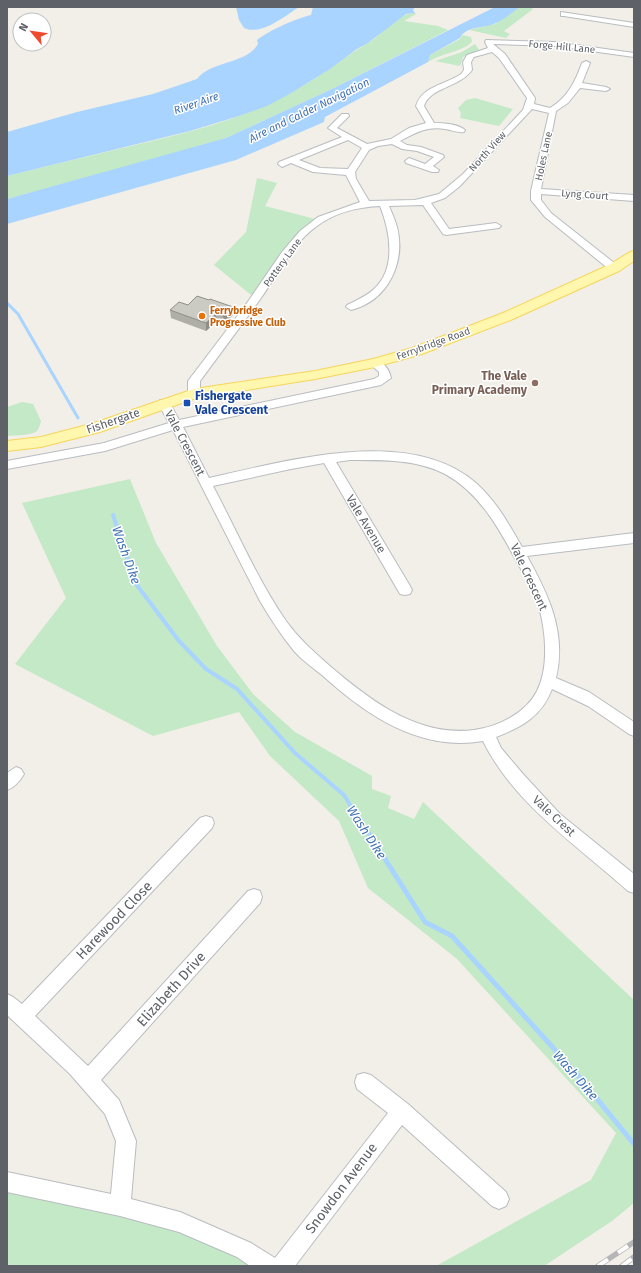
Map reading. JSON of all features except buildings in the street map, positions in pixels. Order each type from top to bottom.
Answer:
[{"type":"main road","name":"Ferrybridge Road","points":[[218,389],[315,375],[375,363],[417,351],[508,316],[614,268],[634,255]]},
{"type":"main road","name":"Fishergate","points":[[7,446],[41,442],[95,428],[164,403],[218,389]]},
{"type":"street","points":[[564,14],[634,25]]},
{"type":"street","name":"Forge Hill Lane","points":[[432,126],[420,106],[422,99],[434,89],[462,77],[468,70],[466,65],[468,58],[491,45],[555,44],[634,56]]},
{"type":"street","points":[[491,45],[502,56],[531,98],[529,106],[550,110],[558,106],[571,95],[578,84],[586,63]]},
{"type":"street","points":[[578,84],[606,89]]},
{"type":"street","name":"North View","points":[[443,195],[457,184],[529,106]]},
{"type":"street","name":"Holes Lane","points":[[536,195],[553,112],[550,110]]},
{"type":"street","points":[[345,116],[332,128],[367,147],[393,141],[415,129],[444,125],[457,133],[468,124]]},
{"type":"street","points":[[282,164],[348,137]]},
{"type":"street","points":[[393,141],[409,150],[417,149],[440,157],[426,167]]},
{"type":"street","points":[[292,160],[302,166],[315,170],[350,172],[355,167],[367,147]]},
{"type":"street","points":[[409,162],[436,170]]},
{"type":"street","points":[[350,172],[352,179],[366,204]]},
{"type":"street","name":"Pottery Lane","points":[[194,394],[194,381],[256,299],[300,236],[319,220],[366,204],[426,202],[443,195]]},
{"type":"street","points":[[536,195],[548,215],[614,268]]},
{"type":"street","name":"Lyng Court","points":[[536,195],[634,198]]},
{"type":"street","points":[[426,202],[446,232],[496,226]]},
{"type":"street","points":[[351,307],[377,292],[388,275],[392,261],[394,237],[392,225],[383,203]]},
{"type":"street","name":"Fishergate","points":[[7,465],[55,458],[105,447],[176,425],[377,382],[385,378],[384,371],[375,363]]},
{"type":"street","name":"Vale Crescent","points":[[164,403],[274,613],[300,648],[365,704],[394,720],[426,733],[452,738],[487,735],[503,728],[528,713],[544,694],[552,667],[552,644],[545,607],[518,552],[497,516],[477,491],[456,474],[433,465],[405,458],[378,456],[328,459],[206,483]]},
{"type":"street","name":"Vale Avenue","points":[[328,459],[405,590]]},
{"type":"street","points":[[518,552],[634,538]]},
{"type":"street","points":[[549,681],[573,690],[599,704],[634,730]]},
{"type":"street","name":"Vale Crest","points":[[487,735],[496,753],[554,820],[615,868],[634,885]]},
{"type":"street","name":"Harewood Close","points":[[22,1017],[206,823]]},
{"type":"street","name":"Elizabeth Drive","points":[[88,1080],[254,898]]},
{"type":"street","points":[[7,1004],[77,1067],[112,1107],[126,1141],[120,1206]]},
{"type":"street","points":[[364,1082],[401,1111],[500,1199]]},
{"type":"street","name":"Snowdon Avenue","points":[[282,1266],[401,1111]]},
{"type":"street","points":[[7,1182],[120,1206],[180,1222],[244,1250],[269,1266]]},
{"type":"green space","points":[[520,7],[532,7],[531,8],[533,9],[504,31],[510,34],[506,38],[469,30],[495,24]]},
{"type":"green space","points":[[416,14],[404,21],[438,26],[448,30],[330,90],[226,138],[206,145],[7,199],[7,176],[189,132],[260,108],[313,80],[374,39],[402,16]]},
{"type":"green space","points":[[462,35],[471,37],[472,42],[467,46],[428,62],[430,55],[460,39]]},
{"type":"green space","points":[[475,44],[479,50],[463,57],[460,66],[435,61],[462,52]]},
{"type":"green space","points":[[475,98],[513,109],[499,126],[460,118],[461,113],[458,108],[466,100]]},
{"type":"green space","points":[[257,178],[277,183],[265,206],[319,220],[300,236],[256,299],[214,265],[246,232]]},
{"type":"green space","points":[[22,402],[33,404],[41,421],[39,428],[31,434],[7,436],[7,407]]},
{"type":"green space","points":[[130,479],[156,543],[217,646],[253,694],[295,732],[372,776],[372,789],[391,796],[388,808],[414,819],[423,802],[634,1000],[634,1203],[612,1221],[544,1266],[436,1266],[591,1180],[616,1133],[457,959],[368,888],[339,821],[270,756],[239,712],[153,736],[15,664],[66,598],[22,503]]},
{"type":"green space","points":[[7,1182],[120,1206],[269,1266],[11,1266],[7,1264]]},
{"type":"water","points":[[236,7],[299,7],[273,24],[251,30],[244,28],[239,20]]},
{"type":"water","name":"River Aire","points":[[313,7],[415,7],[413,10],[415,13],[406,14],[368,43],[357,49],[330,69],[267,106],[190,131],[7,176],[7,132],[77,112],[153,94],[197,79],[203,73],[211,69],[238,59],[253,51],[258,44],[257,40],[269,32],[290,22],[311,15]]},
{"type":"water","name":"Aire and Calder Navigation","points":[[495,7],[520,7],[495,24],[474,28],[462,34],[460,38],[430,55],[428,62],[325,117],[324,122],[236,160],[7,224],[7,199],[226,138],[330,90]]},
{"type":"waterway","name":"Wash Dike","points":[[7,303],[18,314],[78,418]]},
{"type":"waterway","name":"Wash Dike","points":[[113,515],[136,584],[179,641],[206,669],[237,689],[295,753],[344,795],[357,816]]},
{"type":"waterway","name":"Wash Dike","points":[[357,815],[425,922],[452,936],[575,1072],[634,1144]]},
{"type":"railway","points":[[598,1266],[634,1242]]},
{"type":"railway","points":[[622,1266],[634,1257]]},
{"type":"place","name":"Ferrybridge Progressive Club","points":[[202,316]]},
{"type":"place","name":"The Vale Primary Academy","points":[[535,383]]},
{"type":"place","name":"Fishergate Vale Crescent","points":[[187,403]]}]
